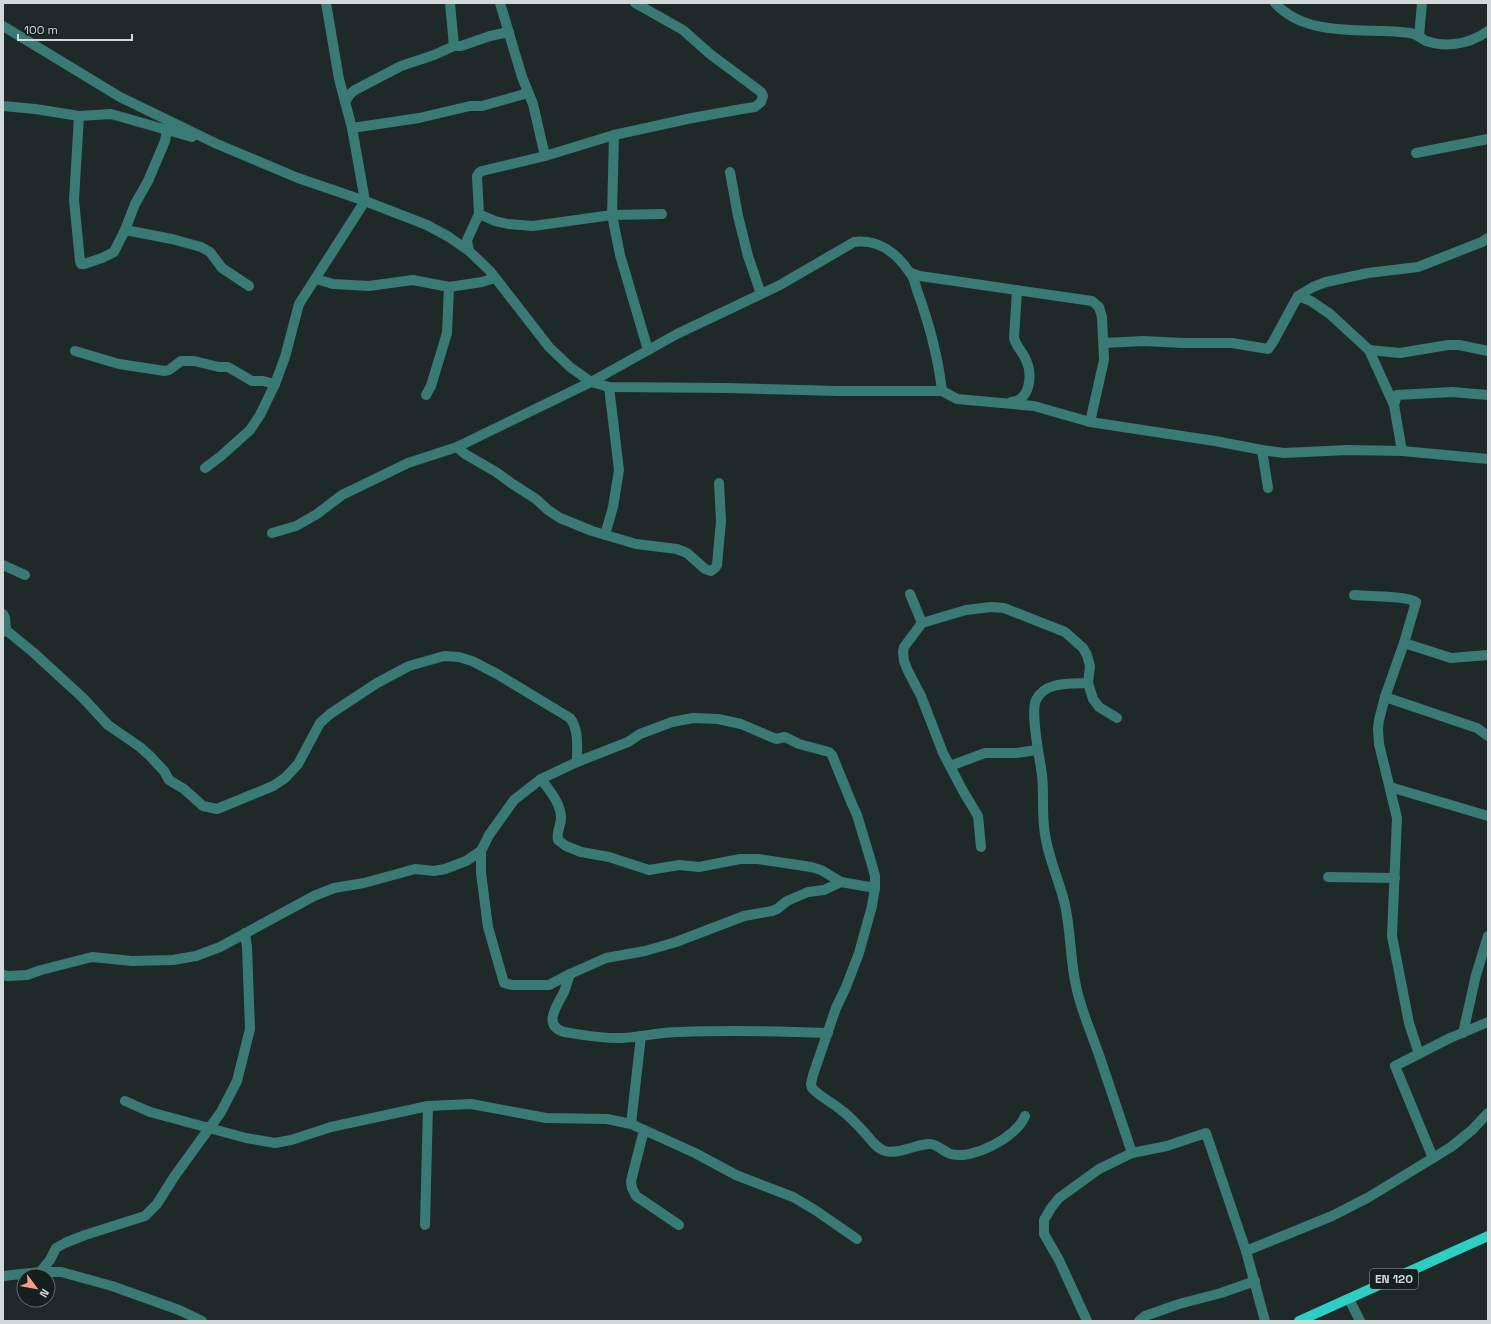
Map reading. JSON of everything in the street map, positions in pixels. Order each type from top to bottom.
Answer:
[{"type":"main road","name":"EN 120","points":[[1299,1321],[1488,1236]]},
{"type":"street","points":[[204,468],[221,456],[250,430],[260,415],[275,384],[289,344],[299,304],[365,200],[352,128],[338,79],[326,3]]},
{"type":"street","points":[[450,3],[454,46]]},
{"type":"street","points":[[500,3],[522,77],[533,104],[544,156]]},
{"type":"street","points":[[469,251],[467,240],[479,214],[478,176],[482,171],[544,156],[614,136],[692,118],[742,108],[755,107],[761,102],[763,96],[761,92],[710,54],[683,30],[635,3]]},
{"type":"street","points":[[1275,3],[1283,12],[1300,22],[1344,30],[1410,34],[1419,36],[1434,43],[1454,44],[1480,36],[1488,31]]},
{"type":"street","points":[[1419,36],[1422,3]]},
{"type":"street","points":[[3,26],[120,97],[217,144],[298,178],[365,200],[427,225],[449,236],[469,251],[490,271],[549,346],[570,367],[591,382],[609,387],[839,391],[942,391],[957,399],[1034,406],[1090,422],[1284,453],[1348,450],[1402,451],[1488,459]]},
{"type":"street","points":[[345,102],[350,94],[355,90],[401,66],[434,55],[454,46],[467,44],[490,36],[509,32]]},
{"type":"street","points":[[352,128],[419,118],[470,106],[482,106],[528,93]]},
{"type":"street","points":[[111,114],[120,97]]},
{"type":"street","points":[[3,106],[35,109],[79,116],[111,114],[217,144]]},
{"type":"street","points":[[79,116],[74,200],[81,264],[87,264],[114,252],[165,141],[167,130]]},
{"type":"street","points":[[614,136],[612,215],[620,255],[648,350]]},
{"type":"street","points":[[1416,153],[1488,139]]},
{"type":"street","points":[[730,172],[738,216],[748,256],[761,294]]},
{"type":"street","points":[[479,214],[495,221],[508,224],[533,226],[612,215],[662,214]]},
{"type":"street","points":[[125,230],[172,239],[201,247],[210,252],[222,268],[249,286]]},
{"type":"street","points":[[1104,343],[1143,340],[1183,343],[1232,343],[1268,348],[1274,342],[1298,296],[1313,287],[1326,282],[1368,273],[1418,266],[1482,242],[1488,238]]},
{"type":"street","points":[[272,533],[296,526],[317,514],[342,495],[408,463],[457,447],[591,382],[677,334],[780,285],[854,242],[862,241],[883,246],[891,251],[911,273],[934,342],[939,363],[942,391]]},
{"type":"street","points":[[911,273],[920,276],[1092,301],[1099,307],[1102,317],[1104,360],[1090,422]]},
{"type":"street","points":[[316,279],[334,284],[369,286],[413,280],[449,286],[482,282],[495,278]]},
{"type":"street","points":[[426,395],[431,386],[447,333],[449,286]]},
{"type":"street","points":[[1000,402],[1015,402],[1023,398],[1028,389],[1028,365],[1014,338],[1017,290]]},
{"type":"street","points":[[1298,296],[1311,301],[1330,314],[1369,350],[1394,405],[1402,451]]},
{"type":"street","points":[[1369,350],[1400,353],[1448,345],[1459,345],[1488,351]]},
{"type":"street","points":[[75,351],[119,364],[165,372],[181,361],[194,361],[218,367],[228,367],[252,381],[263,381],[275,384]]},
{"type":"street","points":[[605,535],[618,484],[619,470],[609,387]]},
{"type":"street","points":[[1394,405],[1397,395],[1404,394],[1452,392],[1488,395]]},
{"type":"street","points":[[457,447],[465,454],[496,472],[536,499],[560,518],[587,529],[636,544],[677,549],[687,554],[705,569],[711,571],[717,565],[720,536],[721,521],[719,483]]},
{"type":"street","points":[[1262,450],[1268,488]]},
{"type":"street","points":[[3,565],[25,575]]},
{"type":"street","points":[[910,594],[922,623]]},
{"type":"street","points":[[1354,595],[1400,598],[1413,600],[1416,602],[1379,720],[1379,744],[1396,818],[1392,936],[1409,1023],[1419,1054]]},
{"type":"street","points":[[982,847],[978,816],[943,754],[921,696],[908,671],[903,657],[904,647],[922,623],[966,610],[991,607],[1009,610],[1065,632],[1072,636],[1087,655],[1090,666],[1088,683],[1093,699],[1098,707],[1117,718]]},
{"type":"street","points":[[3,614],[5,618],[4,631],[34,653],[78,693],[108,725],[140,747],[150,756],[164,771],[169,780],[184,789],[203,806],[209,808],[217,809],[273,786],[285,778],[298,764],[320,723],[330,714],[377,683],[409,666],[444,656],[459,657],[472,661],[497,674],[570,718],[575,723],[577,737],[577,762]]},
{"type":"street","points":[[1404,643],[1451,658],[1488,655]]},
{"type":"street","points":[[1088,683],[1052,686],[1045,690],[1036,699],[1034,708],[1037,750],[1042,777],[1044,827],[1048,849],[1059,880],[1068,920],[1076,986],[1084,1014],[1132,1153]]},
{"type":"street","points":[[1385,697],[1477,728],[1488,736]]},
{"type":"street","points":[[840,882],[824,890],[808,892],[787,900],[772,912],[744,916],[645,952],[606,958],[549,985],[504,984],[488,926],[481,873],[481,851],[489,835],[514,800],[541,779],[577,762],[628,742],[640,734],[672,722],[693,718],[718,719],[741,724],[776,738],[786,737],[799,744],[829,752],[835,760],[852,804],[858,815],[873,871],[875,888],[863,941],[846,987],[836,1008],[811,1079],[812,1088],[842,1111],[877,1146],[885,1151],[901,1150],[931,1144],[951,1154],[974,1154],[985,1150],[1009,1135],[1025,1116]]},
{"type":"street","points":[[950,766],[984,753],[1016,753],[1037,750]]},
{"type":"street","points":[[541,779],[556,799],[560,811],[561,817],[558,840],[566,846],[581,852],[609,857],[650,870],[679,865],[699,867],[740,859],[758,859],[816,868],[831,875],[840,882],[875,888]]},
{"type":"street","points":[[1390,787],[1488,816]]},
{"type":"street","points":[[3,975],[27,975],[92,957],[132,961],[173,960],[196,956],[220,948],[314,896],[334,888],[364,883],[414,869],[434,871],[445,869],[466,861],[481,851]]},
{"type":"street","points":[[1328,877],[1395,878]]},
{"type":"street","points":[[43,1268],[50,1260],[56,1248],[65,1243],[145,1216],[157,1204],[174,1177],[221,1112],[237,1082],[250,1030],[247,947],[245,933]]},
{"type":"street","points":[[1463,1033],[1476,975],[1488,936]]},
{"type":"street","points":[[570,974],[564,992],[552,1018],[554,1026],[558,1030],[564,1032],[609,1038],[641,1036],[661,1032],[713,1030],[769,1030],[828,1033]]},
{"type":"street","points":[[1433,1158],[1395,1066],[1488,1022]]},
{"type":"street","points":[[631,1124],[641,1036]]},
{"type":"street","points":[[125,1101],[150,1112],[246,1138],[276,1143],[291,1140],[331,1127],[428,1106],[471,1104],[546,1118],[607,1118],[631,1124],[695,1153],[736,1175],[793,1197],[815,1210],[857,1239]]},
{"type":"street","points":[[425,1225],[428,1106]]},
{"type":"street","points":[[1246,1251],[1332,1216],[1369,1197],[1452,1147],[1488,1113]]},
{"type":"street","points":[[644,1130],[631,1181],[632,1188],[636,1196],[679,1225]]},
{"type":"street","points":[[1087,1321],[1059,1260],[1044,1234],[1044,1220],[1051,1208],[1059,1198],[1099,1169],[1132,1153],[1167,1146],[1206,1133],[1246,1251],[1265,1321]]},
{"type":"street","points":[[56,1272],[61,1272],[112,1286],[179,1310],[202,1321]]},
{"type":"street","points":[[3,1276],[16,1275]]},
{"type":"street","points":[[1139,1321],[1145,1316],[1179,1304],[1255,1281]]},
{"type":"street","points":[[1349,1299],[1360,1321]]}]
